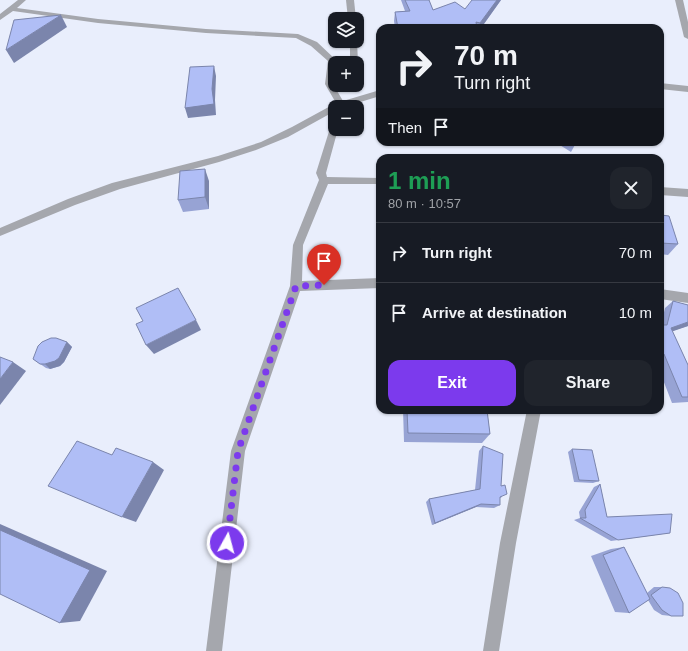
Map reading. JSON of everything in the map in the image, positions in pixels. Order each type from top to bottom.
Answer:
[{"type":"street","points":[[0,18],[22,0]]},
{"type":"street","points":[[350,0],[351,12]]},
{"type":"street","points":[[679,0],[688,37]]},
{"type":"street","points":[[12,8],[98,21],[206,31],[298,36],[314,44],[328,56]]},
{"type":"street","points":[[664,86],[688,88]]},
{"type":"street","points":[[357,100],[376,94]]},
{"type":"street","points":[[0,232],[82,198],[116,186],[215,160],[254,148],[328,111]]},
{"type":"street","points":[[214,651],[238,451],[296,286],[298,245],[324,180],[321,173],[332,136]]},
{"type":"street","points":[[324,180],[376,181]]},
{"type":"street","points":[[664,191],[688,193]]},
{"type":"street","points":[[296,286],[376,284]]},
{"type":"street","points":[[664,295],[688,298]]},
{"type":"street","points":[[491,651],[508,543],[533,414]]},
{"type":"building","points":[[405,0],[429,0],[433,10],[455,2],[465,9],[472,0],[497,0],[480,23],[476,22],[476,24],[397,24],[395,12],[410,11]]},
{"type":"building","points":[[61,15],[6,50],[14,20]]},
{"type":"building","points":[[214,66],[212,89],[214,104],[185,108],[190,67]]},
{"type":"building","points":[[205,169],[205,197],[178,200],[180,171]]},
{"type":"building","points":[[664,215],[669,216],[678,244],[664,243]]},
{"type":"building","points":[[178,288],[196,320],[146,345],[136,324],[143,321],[136,308]]},
{"type":"building","points":[[673,301],[688,305],[688,322],[671,328],[688,365],[688,397],[682,397],[664,354],[664,325],[667,325]]},
{"type":"building","points":[[51,338],[56,338],[67,342],[59,358],[55,361],[40,364],[33,359],[38,346],[42,342]]},
{"type":"building","points":[[0,357],[13,362],[0,379]]},
{"type":"building","points":[[407,414],[488,414],[490,434],[408,433]]},
{"type":"building","points":[[77,441],[112,455],[116,448],[153,462],[122,517],[48,486]]},
{"type":"building","points":[[483,446],[503,454],[501,486],[505,485],[507,494],[500,497],[500,505],[481,504],[435,523],[429,499],[480,489]]},
{"type":"building","points":[[572,449],[592,450],[599,481],[579,480]]},
{"type":"building","points":[[600,484],[607,517],[672,514],[670,533],[618,540],[580,518],[586,518],[585,510]]},
{"type":"building","points":[[0,530],[90,570],[60,623],[0,594]]},
{"type":"building","points":[[624,547],[650,599],[629,613],[603,555]]},
{"type":"building","points":[[662,587],[670,588],[678,593],[683,603],[683,616],[671,616],[662,610],[651,595]]},
{"type":"route","points":[[227,543],[238,451],[296,286],[324,285]]}]
